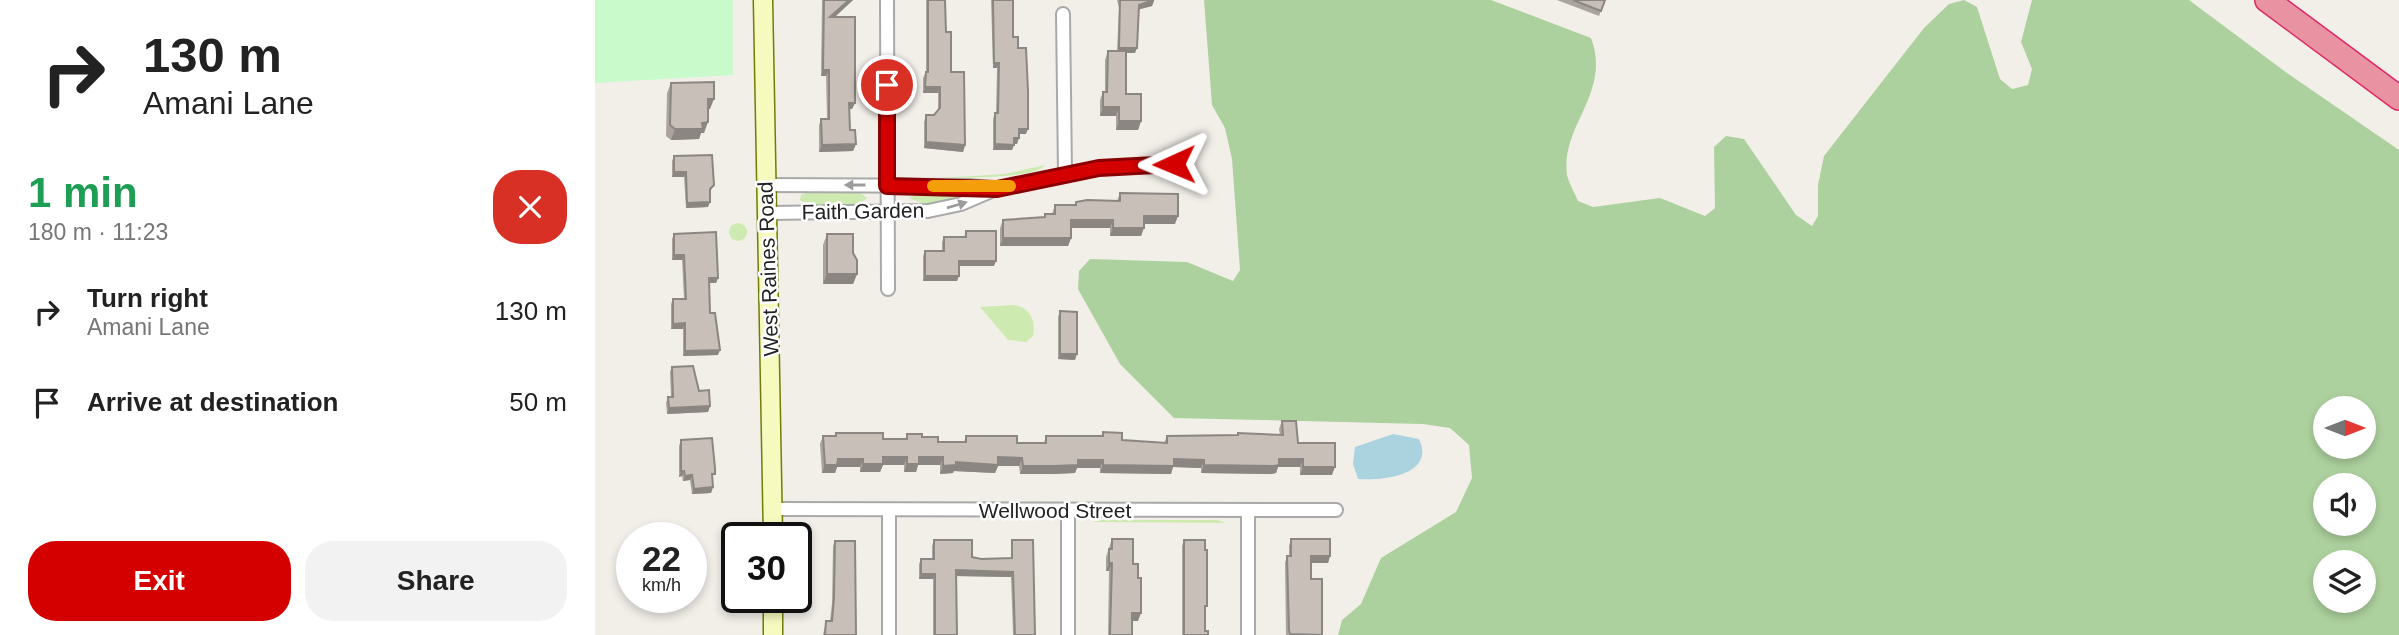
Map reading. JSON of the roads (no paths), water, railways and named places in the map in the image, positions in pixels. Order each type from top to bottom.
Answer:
[{"type":"highway","points":[[2267,0],[2399,98]]},
{"type":"main road","name":"West Raines Road","points":[[763,0],[773,522]]},
{"type":"main road","points":[[773,613],[773,635]]},
{"type":"street","points":[[887,0],[888,289]]},
{"type":"street","points":[[1063,14],[1065,173]]},
{"type":"street","name":"Faith Garden","points":[[767,213],[940,210],[997,189],[1065,173],[1121,165],[1174,164]]},
{"type":"street","name":"Faith Garden","points":[[766,185],[997,189]]},
{"type":"street","name":"Wellwood Street","points":[[773,509],[1336,510]]},
{"type":"street","points":[[889,510],[889,635]]},
{"type":"street","points":[[1068,510],[1068,635]]},
{"type":"street","points":[[1248,510],[1248,635]]},
{"type":"water","points":[[1393,434],[1419,439],[1422,451],[1420,461],[1414,468],[1393,477],[1358,479],[1353,464],[1355,447]]}]
